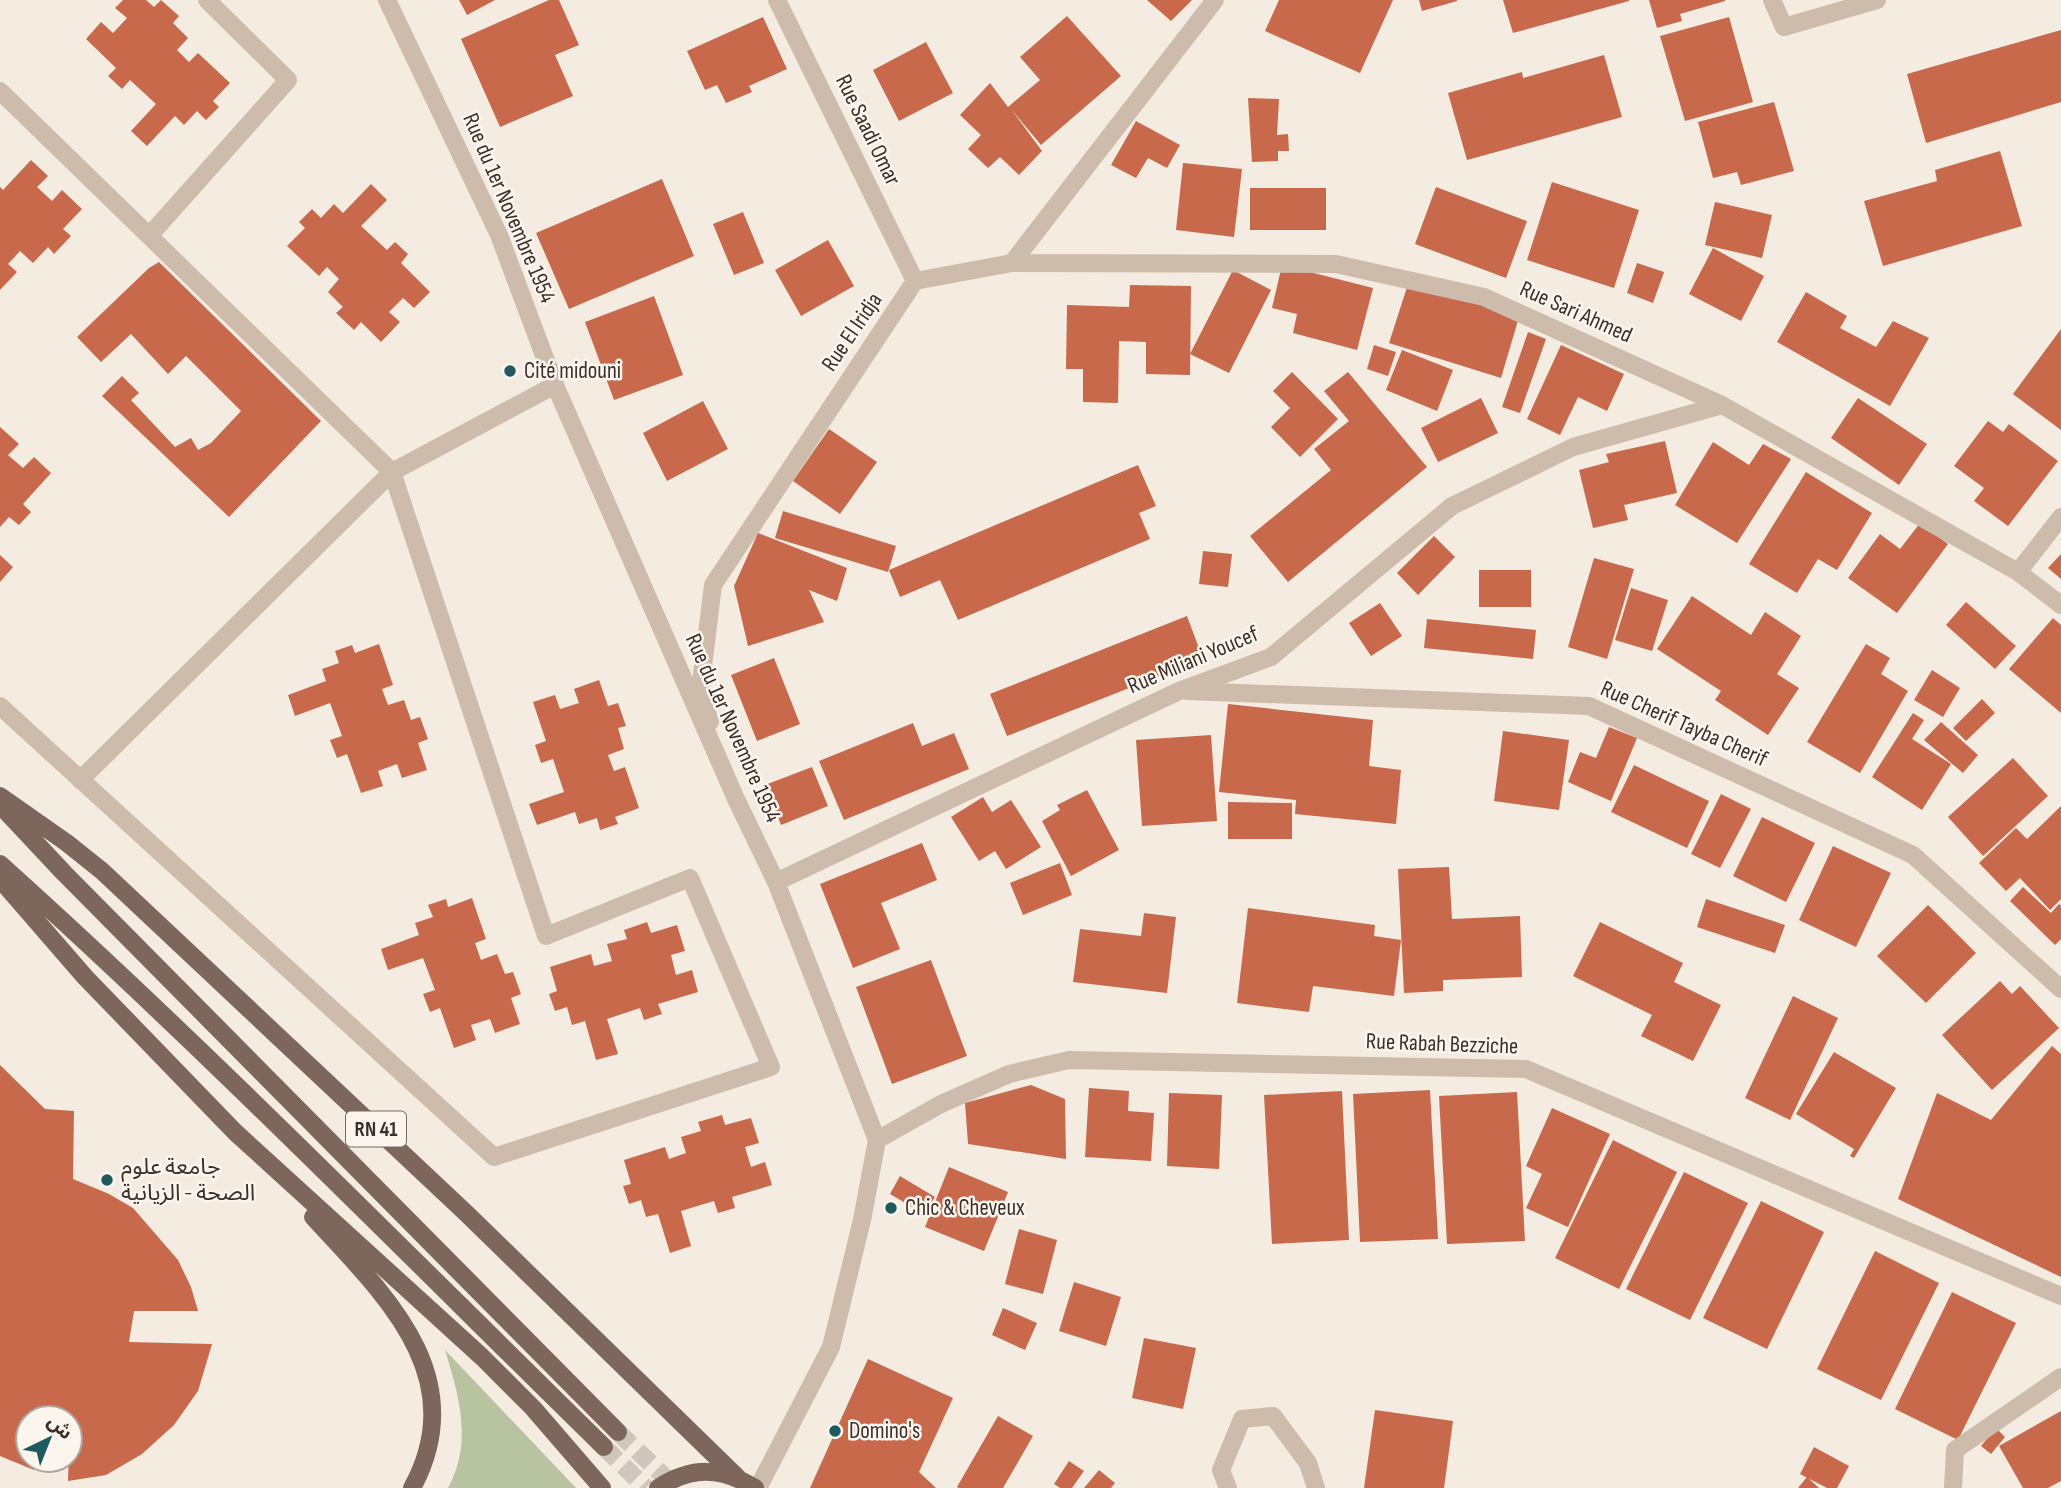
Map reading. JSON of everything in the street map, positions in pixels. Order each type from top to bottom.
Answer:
[{"type":"main road","name":"RN 41","points":[[0,796],[102,871],[466,1213],[738,1478]]},
{"type":"main road","name":"RN 41","points":[[0,805],[64,873],[618,1432]]},
{"type":"main road","name":"RN 41","points":[[0,864],[177,1028],[604,1447]]},
{"type":"main road","points":[[0,879],[85,977],[235,1132],[383,1293],[405,1325],[421,1353],[429,1384],[434,1422],[429,1452],[412,1488]]},
{"type":"main road","points":[[235,1132],[482,1357],[533,1408],[602,1488]]},
{"type":"main road","points":[[658,1488],[674,1478],[695,1472],[717,1472],[738,1478],[757,1488]]},
{"type":"street","points":[[149,236],[288,80],[207,0]]},
{"type":"street","name":"Rue du 1er Novembre 1954","points":[[387,0],[499,235],[555,385],[736,799],[776,882],[877,1140]]},
{"type":"street","name":"Rue Saadi Omar","points":[[777,0],[915,281]]},
{"type":"street","points":[[915,281],[1012,263],[1215,0]]},
{"type":"street","points":[[1772,0],[1784,27],[1877,0]]},
{"type":"street","points":[[0,91],[392,472],[546,936],[690,878],[771,1067],[494,1157],[0,706]]},
{"type":"street","name":"Rue Sari Ahmed","points":[[1012,263],[1336,264],[1484,297],[1722,405],[2018,572],[2061,605]]},
{"type":"street","name":"Rue El Iridja","points":[[736,799],[699,691],[713,585],[915,281]]},
{"type":"street","points":[[80,780],[392,472],[555,385]]},
{"type":"street","name":"Rue Miliani Youcef","points":[[776,882],[1179,691],[1270,657],[1452,506],[1573,447],[1722,405]]},
{"type":"street","points":[[2018,572],[2061,517]]},
{"type":"street","name":"Rue Cherif Tayba Cherif","points":[[1179,691],[1589,706],[1913,855],[2061,989]]},
{"type":"street","name":"Rue Rabah Bezziche","points":[[877,1140],[941,1104],[1009,1074],[1069,1060],[1526,1069],[2061,1296]]},
{"type":"street","points":[[757,1488],[831,1347],[862,1220],[877,1140]]},
{"type":"street","points":[[1953,1488],[1955,1450],[2061,1377]]},
{"type":"street","points":[[1228,1488],[1221,1470],[1242,1419],[1273,1416],[1308,1463],[1316,1488]]},
{"type":"green space","points":[[445,1350],[576,1488],[448,1488],[456,1471],[462,1436],[459,1402]]},
{"type":"building","points":[[123,0],[146,0],[154,7],[161,0],[179,16],[173,23],[188,38],[177,50],[189,62],[198,53],[230,83],[213,101],[219,107],[206,120],[197,111],[184,125],[175,116],[147,146],[131,131],[156,104],[130,80],[122,89],[108,76],[116,68],[86,39],[101,22],[113,33],[127,18],[115,8]]},
{"type":"building","points":[[459,0],[495,0],[467,15]]},
{"type":"building","points":[[549,0],[559,0],[579,45],[555,55],[573,96],[500,127],[461,39]]},
{"type":"building","points":[[1147,0],[1192,0],[1171,21]]},
{"type":"building","points":[[1279,0],[1393,0],[1360,73],[1265,31]]},
{"type":"building","points":[[1419,0],[1457,0],[1457,1],[1422,11]]},
{"type":"building","points":[[1503,0],[1629,0],[1629,1],[1513,33]]},
{"type":"building","points":[[1649,0],[1725,1],[1680,14],[1682,21],[1657,28]]},
{"type":"building","points":[[1067,16],[1121,76],[1041,145],[1011,109],[1042,151],[1019,175],[1000,157],[988,168],[968,149],[981,135],[960,115],[990,83],[1008,107],[1040,80],[1020,57]]},
{"type":"building","points":[[763,17],[787,69],[749,86],[752,92],[726,103],[717,85],[705,90],[687,51]]},
{"type":"building","points":[[1729,17],[1753,102],[1685,121],[1660,36]]},
{"type":"building","points":[[2061,30],[2061,102],[1926,143],[1907,74]]},
{"type":"building","points":[[926,42],[953,93],[899,121],[873,70]]},
{"type":"building","points":[[1604,55],[1622,117],[1467,160],[1448,93],[1522,72],[1523,78]]},
{"type":"building","points":[[1248,98],[1279,99],[1277,135],[1288,134],[1289,151],[1278,151],[1278,161],[1252,162]]},
{"type":"building","points":[[1774,102],[1794,171],[1741,185],[1737,172],[1713,178],[1698,122]]},
{"type":"building","points":[[1136,121],[1180,145],[1167,168],[1148,158],[1136,178],[1111,165]]},
{"type":"building","points":[[2000,151],[2022,226],[1883,266],[1864,201],[1937,181],[1935,170]]},
{"type":"building","points":[[31,160],[48,176],[37,187],[52,201],[62,190],[82,209],[63,229],[71,236],[54,254],[48,247],[33,263],[20,251],[8,264],[17,272],[0,290],[0,187],[3,190]]},
{"type":"building","points":[[1183,163],[1242,169],[1234,237],[1176,230]]},
{"type":"building","points":[[662,179],[694,256],[569,309],[536,233]]},
{"type":"building","points":[[1552,182],[1639,210],[1614,288],[1527,260]]},
{"type":"building","points":[[371,184],[387,200],[361,226],[387,250],[395,242],[408,254],[401,263],[430,292],[414,308],[403,298],[389,312],[400,322],[381,342],[361,322],[354,330],[336,313],[343,307],[328,292],[339,279],[327,267],[319,276],[287,246],[305,228],[299,222],[312,209],[321,218],[334,204],[343,213]]},
{"type":"building","points":[[1436,187],[1527,221],[1506,278],[1415,244]]},
{"type":"building","points":[[1250,188],[1326,188],[1326,230],[1250,230]]},
{"type":"building","points":[[1715,202],[1772,215],[1762,258],[1705,245]]},
{"type":"building","points":[[743,212],[764,263],[734,275],[713,224]]},
{"type":"building","points":[[828,240],[854,286],[801,316],[775,270]]},
{"type":"building","points":[[1713,248],[1764,276],[1741,321],[1689,294]]},
{"type":"building","points":[[159,262],[321,421],[229,517],[102,396],[122,376],[139,393],[131,400],[175,447],[191,438],[198,450],[211,443],[241,411],[186,356],[168,374],[131,334],[101,362],[77,337],[149,268]]},
{"type":"building","points":[[1637,263],[1664,272],[1653,303],[1627,293]]},
{"type":"building","points":[[1282,265],[1373,288],[1357,350],[1293,333],[1297,314],[1272,308]]},
{"type":"building","points":[[1233,270],[1271,290],[1229,373],[1190,354]]},
{"type":"building","points":[[1409,281],[1519,317],[1501,378],[1389,343]]},
{"type":"building","points":[[1130,285],[1191,286],[1190,375],[1146,374],[1146,342],[1119,341],[1118,403],[1083,402],[1083,369],[1066,369],[1067,305],[1129,307]]},
{"type":"building","points":[[1806,292],[1847,316],[1840,328],[1876,347],[1893,321],[1929,338],[1890,406],[1777,342]]},
{"type":"building","points":[[654,296],[683,375],[614,400],[585,322]]},
{"type":"building","points":[[2061,329],[2061,430],[2013,394]]},
{"type":"building","points":[[1528,332],[1546,339],[1520,413],[1502,407]]},
{"type":"building","points":[[1374,345],[1396,352],[1388,376],[1367,369]]},
{"type":"building","points":[[1561,345],[1624,374],[1607,411],[1578,397],[1560,435],[1527,419]]},
{"type":"building","points":[[1402,350],[1453,370],[1437,411],[1386,390]]},
{"type":"building","points":[[1292,372],[1338,419],[1300,457],[1271,427],[1290,408],[1273,391]]},
{"type":"building","points":[[1348,372],[1427,467],[1288,582],[1250,536],[1331,470],[1314,449],[1349,421],[1324,391]]},
{"type":"building","points":[[1481,398],[1498,433],[1438,462],[1421,428]]},
{"type":"building","points":[[1858,398],[1927,444],[1899,485],[1831,438]]},
{"type":"building","points":[[703,401],[728,449],[667,481],[643,433]]},
{"type":"building","points":[[1988,421],[2003,432],[2009,424],[2058,461],[2008,526],[1974,501],[1984,488],[1954,466]]},
{"type":"building","points":[[0,427],[19,444],[8,455],[23,468],[34,457],[51,473],[23,504],[31,512],[19,525],[9,517],[0,527]]},
{"type":"building","points":[[829,429],[877,462],[840,514],[793,481]]},
{"type":"building","points":[[1665,441],[1677,493],[1624,505],[1628,520],[1593,528],[1579,470],[1609,462],[1606,454]]},
{"type":"building","points":[[1713,442],[1749,465],[1763,444],[1791,459],[1737,543],[1675,505]]},
{"type":"building","points":[[1138,465],[1156,506],[1139,513],[1150,539],[958,620],[940,580],[900,597],[889,570]]},
{"type":"building","points":[[1806,472],[1872,513],[1837,570],[1818,559],[1797,593],[1749,564]]},
{"type":"building","points":[[783,511],[896,546],[888,572],[775,538]]},
{"type":"building","points":[[1920,523],[1948,544],[1897,613],[1848,578],[1880,534],[1900,549]]},
{"type":"building","points":[[758,533],[847,568],[837,601],[809,590],[824,622],[748,646],[734,586]]},
{"type":"building","points":[[1434,536],[1455,557],[1418,595],[1397,573]]},
{"type":"building","points":[[1203,551],[1232,554],[1228,587],[1199,584]]},
{"type":"building","points":[[2061,554],[2061,579],[2048,568]]},
{"type":"building","points":[[0,555],[13,567],[0,582]]},
{"type":"building","points":[[1594,558],[1634,569],[1607,659],[1568,647]]},
{"type":"building","points":[[1479,570],[1531,570],[1531,607],[1479,607]]},
{"type":"building","points":[[1631,588],[1668,600],[1652,651],[1615,640]]},
{"type":"building","points":[[1692,596],[1751,635],[1765,612],[1801,636],[1777,674],[1799,688],[1768,735],[1715,700],[1721,691],[1657,649]]},
{"type":"building","points":[[1966,602],[2016,646],[1995,669],[1946,625]]},
{"type":"building","points":[[1380,603],[1402,636],[1371,656],[1349,623]]},
{"type":"building","points":[[1187,616],[1203,659],[1007,736],[990,694]]},
{"type":"building","points":[[2053,618],[2061,625],[2061,713],[2009,669]]},
{"type":"building","points":[[1427,619],[1536,630],[1533,659],[1424,648]]},
{"type":"building","points":[[379,644],[393,685],[382,689],[388,705],[404,700],[411,720],[420,717],[428,739],[418,743],[427,770],[402,778],[397,764],[378,771],[383,786],[361,793],[347,754],[337,758],[330,740],[342,736],[330,703],[295,716],[288,695],[326,681],[322,669],[339,663],[335,651],[352,645],[355,653]]},
{"type":"building","points":[[1866,644],[1890,658],[1881,674],[1908,691],[1860,773],[1807,742]]},
{"type":"building","points":[[774,658],[800,724],[757,741],[731,675]]},
{"type":"building","points":[[1932,670],[1960,688],[1943,717],[1914,700]]},
{"type":"building","points":[[599,680],[608,706],[618,703],[626,726],[618,728],[624,749],[608,755],[614,771],[625,767],[639,808],[615,817],[618,824],[600,830],[597,818],[579,824],[575,812],[537,825],[529,804],[564,792],[553,759],[541,763],[535,745],[546,741],[533,702],[555,695],[560,709],[579,703],[574,689]]},
{"type":"building","points":[[1982,699],[1995,713],[1966,741],[1953,728]]},
{"type":"building","points":[[1228,704],[1373,720],[1369,766],[1401,770],[1396,824],[1295,814],[1296,800],[1219,792]]},
{"type":"building","points":[[1913,713],[1924,720],[1912,739],[1951,764],[1922,810],[1872,777]]},
{"type":"building","points":[[1941,722],[1978,755],[1963,773],[1924,740]]},
{"type":"building","points":[[913,723],[922,746],[954,733],[969,769],[844,820],[819,761]]},
{"type":"building","points":[[1609,727],[1637,738],[1611,801],[1568,782],[1580,752],[1596,758]]},
{"type":"building","points":[[1503,731],[1569,740],[1559,810],[1494,801]]},
{"type":"building","points":[[1211,735],[1217,821],[1142,826],[1136,740]]},
{"type":"building","points":[[2013,758],[2048,796],[1983,856],[1948,817]]},
{"type":"building","points":[[1634,765],[1709,801],[1687,848],[1611,812]]},
{"type":"building","points":[[812,767],[828,806],[781,825],[765,785]]},
{"type":"building","points":[[1087,790],[1119,850],[1071,876],[1042,821],[1060,810],[1057,805]]},
{"type":"building","points":[[1721,794],[1751,809],[1720,868],[1691,854]]},
{"type":"building","points":[[983,797],[992,812],[1011,800],[1041,847],[1006,869],[995,851],[979,861],[951,817]]},
{"type":"building","points":[[1228,802],[1292,803],[1292,839],[1228,839]]},
{"type":"building","points":[[2061,806],[2061,899],[2050,910],[2020,878],[2006,891],[1979,863],[2016,828],[2027,839]]},
{"type":"building","points":[[1762,817],[1815,843],[1786,902],[1733,876]]},
{"type":"building","points":[[922,843],[937,880],[881,903],[900,949],[853,968],[820,884]]},
{"type":"building","points":[[1833,846],[1891,873],[1856,947],[1799,920]]},
{"type":"building","points":[[1060,863],[1072,895],[1023,915],[1010,883]]},
{"type":"building","points":[[1449,867],[1452,919],[1520,916],[1522,977],[1443,980],[1443,991],[1404,993],[1398,869]]},
{"type":"building","points":[[2023,887],[2051,913],[2059,904],[2061,906],[2061,939],[2055,945],[2010,901]]},
{"type":"building","points":[[472,898],[486,939],[475,943],[481,960],[497,954],[505,974],[513,972],[521,994],[511,998],[520,1024],[495,1033],[490,1019],[471,1025],[476,1040],[454,1048],[440,1008],[430,1012],[423,994],[435,990],[423,958],[388,970],[381,949],[419,935],[415,923],[433,917],[428,905],[446,899],[448,907]]},
{"type":"building","points":[[1706,899],[1785,925],[1775,953],[1697,927]]},
{"type":"building","points":[[1928,905],[1976,953],[1926,1003],[1877,956]]},
{"type":"building","points":[[1248,908],[1375,925],[1374,936],[1401,940],[1394,996],[1313,986],[1309,1012],[1237,1003]]},
{"type":"building","points":[[1144,913],[1176,917],[1167,993],[1073,982],[1080,929],[1141,936]]},
{"type":"building","points":[[647,922],[651,933],[677,925],[685,951],[671,955],[676,975],[692,970],[698,992],[658,1004],[662,1014],[644,1020],[640,1008],[607,1019],[618,1054],[596,1060],[585,1021],[572,1025],[567,1007],[555,1011],[549,994],[557,991],[550,967],[591,954],[594,966],[612,961],[607,944],[627,939],[624,930]]},
{"type":"building","points":[[1600,922],[1683,963],[1674,982],[1721,1005],[1693,1061],[1641,1036],[1652,1015],[1573,976]]},
{"type":"building","points":[[931,960],[967,1056],[892,1084],[856,987]]},
{"type":"building","points":[[2000,981],[2012,994],[2020,986],[2059,1028],[1992,1090],[1942,1035]]},
{"type":"building","points":[[1793,996],[1838,1018],[1790,1120],[1745,1098]]},
{"type":"building","points":[[2052,1046],[2061,1054],[2061,1277],[1898,1199],[1937,1093],[1991,1120]]},
{"type":"building","points":[[1834,1052],[1896,1088],[1854,1158],[1850,1156],[1854,1149],[1796,1114]]},
{"type":"building","points":[[0,1065],[45,1109],[74,1111],[73,1179],[109,1194],[133,1208],[178,1260],[191,1287],[198,1311],[134,1311],[129,1342],[212,1344],[198,1391],[174,1425],[142,1454],[106,1475],[68,1481],[68,1474],[84,1474],[84,1404],[14,1404],[14,1462],[0,1456]]},
{"type":"building","points":[[1031,1085],[1065,1099],[1066,1159],[968,1144],[965,1103]]},
{"type":"building","points":[[1089,1088],[1129,1091],[1128,1111],[1154,1113],[1151,1161],[1085,1157]]},
{"type":"building","points":[[1430,1090],[1438,1239],[1360,1242],[1353,1094]]},
{"type":"building","points":[[1342,1091],[1349,1240],[1272,1244],[1264,1095]]},
{"type":"building","points":[[1517,1092],[1525,1241],[1447,1244],[1439,1096]]},
{"type":"building","points":[[1169,1093],[1222,1095],[1219,1169],[1167,1166]]},
{"type":"building","points":[[1552,1108],[1610,1134],[1568,1227],[1526,1208],[1542,1174],[1526,1166]]},
{"type":"building","points":[[722,1115],[725,1125],[751,1118],[759,1143],[745,1147],[751,1167],[765,1162],[772,1185],[732,1197],[735,1208],[718,1213],[714,1201],[681,1211],[691,1246],[670,1253],[658,1214],[646,1217],[641,1200],[629,1204],[623,1186],[631,1184],[624,1160],[665,1147],[669,1159],[686,1153],[681,1137],[701,1131],[698,1122]]},
{"type":"building","points":[[1613,1140],[1677,1172],[1619,1289],[1555,1258]]},
{"type":"building","points":[[949,1167],[1008,1192],[984,1251],[925,1227]]},
{"type":"building","points":[[1684,1172],[1748,1203],[1690,1320],[1626,1289]]},
{"type":"building","points":[[900,1176],[935,1197],[924,1214],[890,1194]]},
{"type":"building","points":[[1761,1201],[1824,1232],[1767,1349],[1703,1318]]},
{"type":"building","points":[[1019,1229],[1057,1240],[1043,1294],[1005,1284]]},
{"type":"building","points":[[1875,1251],[1939,1283],[1881,1400],[1817,1369]]},
{"type":"building","points":[[1074,1282],[1121,1297],[1106,1346],[1059,1331]]},
{"type":"building","points":[[1952,1292],[2016,1323],[1958,1440],[1895,1409]]},
{"type":"building","points":[[1003,1308],[1037,1323],[1025,1350],[992,1335]]},
{"type":"building","points":[[1144,1338],[1196,1348],[1183,1409],[1132,1398]]},
{"type":"building","points":[[868,1359],[953,1398],[919,1472],[936,1488],[810,1488]]},
{"type":"building","points":[[1375,1410],[1453,1421],[1444,1488],[1364,1488]]},
{"type":"building","points":[[2061,1411],[2061,1481],[2048,1488],[2023,1488],[1999,1446]]},
{"type":"building","points":[[998,1416],[1033,1436],[1003,1488],[957,1487]]},
{"type":"building","points":[[1996,1428],[2005,1437],[1991,1454],[1981,1446]]},
{"type":"building","points":[[1814,1447],[1849,1466],[1837,1488],[1827,1488],[1800,1474]]},
{"type":"building","points":[[1069,1461],[1084,1471],[1072,1488],[1060,1488],[1054,1484]]},
{"type":"building","points":[[1099,1470],[1115,1483],[1111,1488],[1084,1488]]},
{"type":"building","points":[[1807,1477],[1819,1488],[1798,1488]]},
{"type":"tunnel","points":[[618,1432],[676,1488]]},
{"type":"tunnel","points":[[604,1447],[646,1488]]},
{"type":"place","name":"Cité midouni","points":[[510,371]]},
{"type":"place","name":"جامعة علوم الصحة - الزيانية","points":[[107,1180]]},
{"type":"place","name":"Chic & Cheveux","points":[[891,1208]]},
{"type":"place","name":"Domino's","points":[[835,1431]]}]
